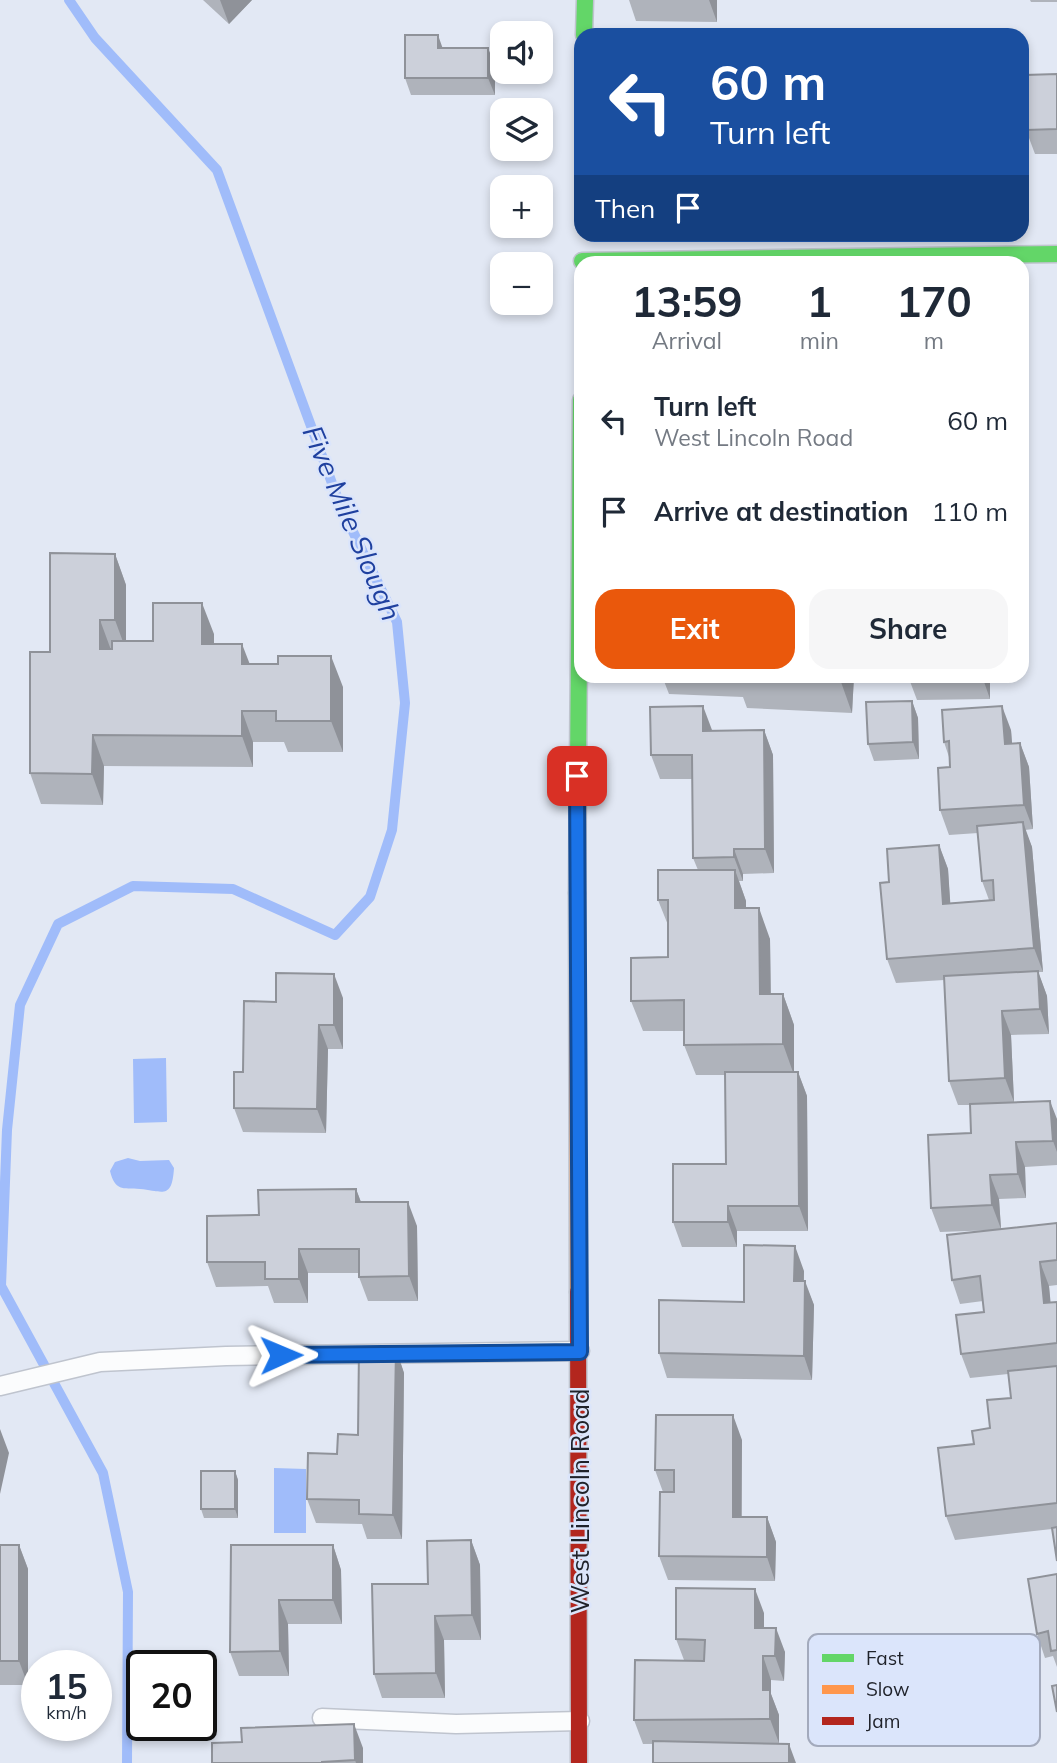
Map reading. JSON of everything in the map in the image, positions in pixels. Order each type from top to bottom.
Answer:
[{"type":"street","points":[[584,28],[585,0]]},
{"type":"street","points":[[740,256],[1057,254]]},
{"type":"street","name":"West Lincoln Road","points":[[578,683],[579,1763]]},
{"type":"lane","points":[[0,1386],[100,1362],[240,1356],[580,1352]]},
{"type":"lane","points":[[322,1718],[456,1724],[580,1721]]},
{"type":"water","points":[[166,1058],[167,1122],[134,1123],[133,1059]]},
{"type":"water","points":[[128,1158],[140,1161],[169,1160],[174,1168],[171,1185],[160,1192],[120,1187],[114,1182],[110,1171],[115,1162]]},
{"type":"water","points":[[274,1468],[306,1469],[306,1533],[274,1533]]},
{"type":"building","points":[[405,35],[438,35],[438,48],[488,48],[488,78],[405,78]]},
{"type":"building","points":[[1057,74],[1057,129],[1029,130],[1029,75]]},
{"type":"building","points":[[50,553],[115,554],[115,620],[100,620],[100,649],[112,649],[112,641],[153,641],[153,603],[202,603],[202,644],[242,644],[242,664],[278,664],[278,656],[331,656],[331,721],[276,721],[276,711],[242,711],[242,736],[93,735],[92,774],[30,773],[30,652],[50,652]]},
{"type":"building","points":[[912,701],[913,742],[868,744],[866,702]]},
{"type":"building","points":[[703,706],[703,731],[764,730],[765,849],[734,849],[734,857],[693,858],[692,755],[651,755],[650,707]]},
{"type":"building","points":[[1002,706],[1005,744],[1020,743],[1024,805],[940,810],[938,768],[950,767],[949,741],[944,742],[942,710]]},
{"type":"building","points":[[1023,822],[1034,948],[887,959],[880,883],[889,882],[887,849],[939,845],[943,904],[994,900],[993,880],[982,881],[977,826]]},
{"type":"building","points":[[658,870],[735,870],[735,908],[759,908],[760,994],[783,994],[783,1044],[684,1045],[684,1000],[631,1001],[631,958],[668,957],[668,900],[658,900]]},
{"type":"building","points":[[1038,971],[1040,1009],[1002,1011],[1005,1078],[949,1081],[944,976]]},
{"type":"building","points":[[276,973],[334,974],[334,1025],[319,1025],[317,1109],[234,1108],[234,1072],[243,1072],[244,1001],[276,1002]]},
{"type":"building","points":[[725,1072],[798,1072],[799,1206],[728,1206],[728,1222],[673,1222],[673,1164],[726,1164]]},
{"type":"building","points":[[1050,1101],[1053,1141],[1016,1142],[1018,1174],[990,1175],[992,1205],[931,1208],[928,1135],[971,1133],[970,1104]]},
{"type":"building","points":[[356,1189],[356,1202],[408,1202],[409,1276],[359,1277],[359,1249],[299,1249],[299,1279],[265,1279],[265,1262],[207,1262],[207,1216],[259,1215],[258,1190]]},
{"type":"building","points":[[1057,1223],[1057,1260],[1040,1262],[1044,1303],[1057,1302],[1057,1343],[961,1354],[956,1315],[984,1312],[980,1276],[952,1280],[947,1235]]},
{"type":"building","points":[[744,1245],[795,1246],[794,1281],[805,1281],[804,1356],[659,1353],[659,1300],[744,1302]]},
{"type":"building","points":[[359,1349],[396,1349],[393,1515],[359,1514],[359,1500],[307,1499],[308,1453],[337,1454],[338,1434],[358,1435]]},
{"type":"building","points":[[1057,1366],[1057,1503],[946,1516],[938,1448],[974,1444],[972,1431],[990,1428],[987,1400],[1011,1398],[1008,1371]]},
{"type":"building","points":[[656,1415],[733,1415],[733,1517],[767,1517],[767,1557],[659,1556],[660,1492],[674,1492],[674,1470],[655,1470]]},
{"type":"building","points":[[201,1471],[235,1471],[235,1509],[201,1509]]},
{"type":"building","points":[[1057,1527],[1057,1561],[1052,1528]]},
{"type":"building","points":[[471,1540],[472,1615],[435,1616],[436,1673],[374,1674],[372,1584],[428,1584],[427,1541]]},
{"type":"building","points":[[0,1545],[19,1545],[19,1661],[0,1661]]},
{"type":"building","points":[[231,1545],[333,1545],[333,1600],[279,1600],[280,1651],[230,1652]]},
{"type":"building","points":[[1057,1574],[1057,1650],[1051,1651],[1048,1631],[1037,1634],[1028,1579]]},
{"type":"building","points":[[676,1588],[755,1589],[755,1628],[776,1628],[775,1656],[763,1656],[763,1690],[770,1690],[770,1719],[634,1720],[635,1660],[704,1661],[705,1640],[676,1639]]},
{"type":"building","points":[[1057,1685],[1057,1712],[1052,1686]]},
{"type":"building","points":[[354,1724],[355,1760],[322,1763],[212,1763],[212,1743],[242,1742],[241,1728]]},
{"type":"building","points":[[653,1741],[789,1744],[789,1763],[653,1763]]},
{"type":"waterway","name":"Five Mile Slough","points":[[69,0],[95,38],[217,170],[340,505],[397,622],[405,703],[392,830],[370,897],[335,935],[233,889],[133,886],[58,924],[20,1005],[7,1130],[1,1286],[103,1473],[128,1592],[127,1763]]},
{"type":"traffic: fast","points":[[584,28],[585,0]]},
{"type":"traffic: fast","points":[[921,256],[1057,254]]},
{"type":"traffic: fast","points":[[577,893],[579,683]]},
{"type":"traffic: slow","points":[[577,893],[578,1292]]},
{"type":"traffic: jam","points":[[578,1292],[579,1763]]},
{"type":"route","points":[[281,1355],[580,1352],[577,776]]}]
